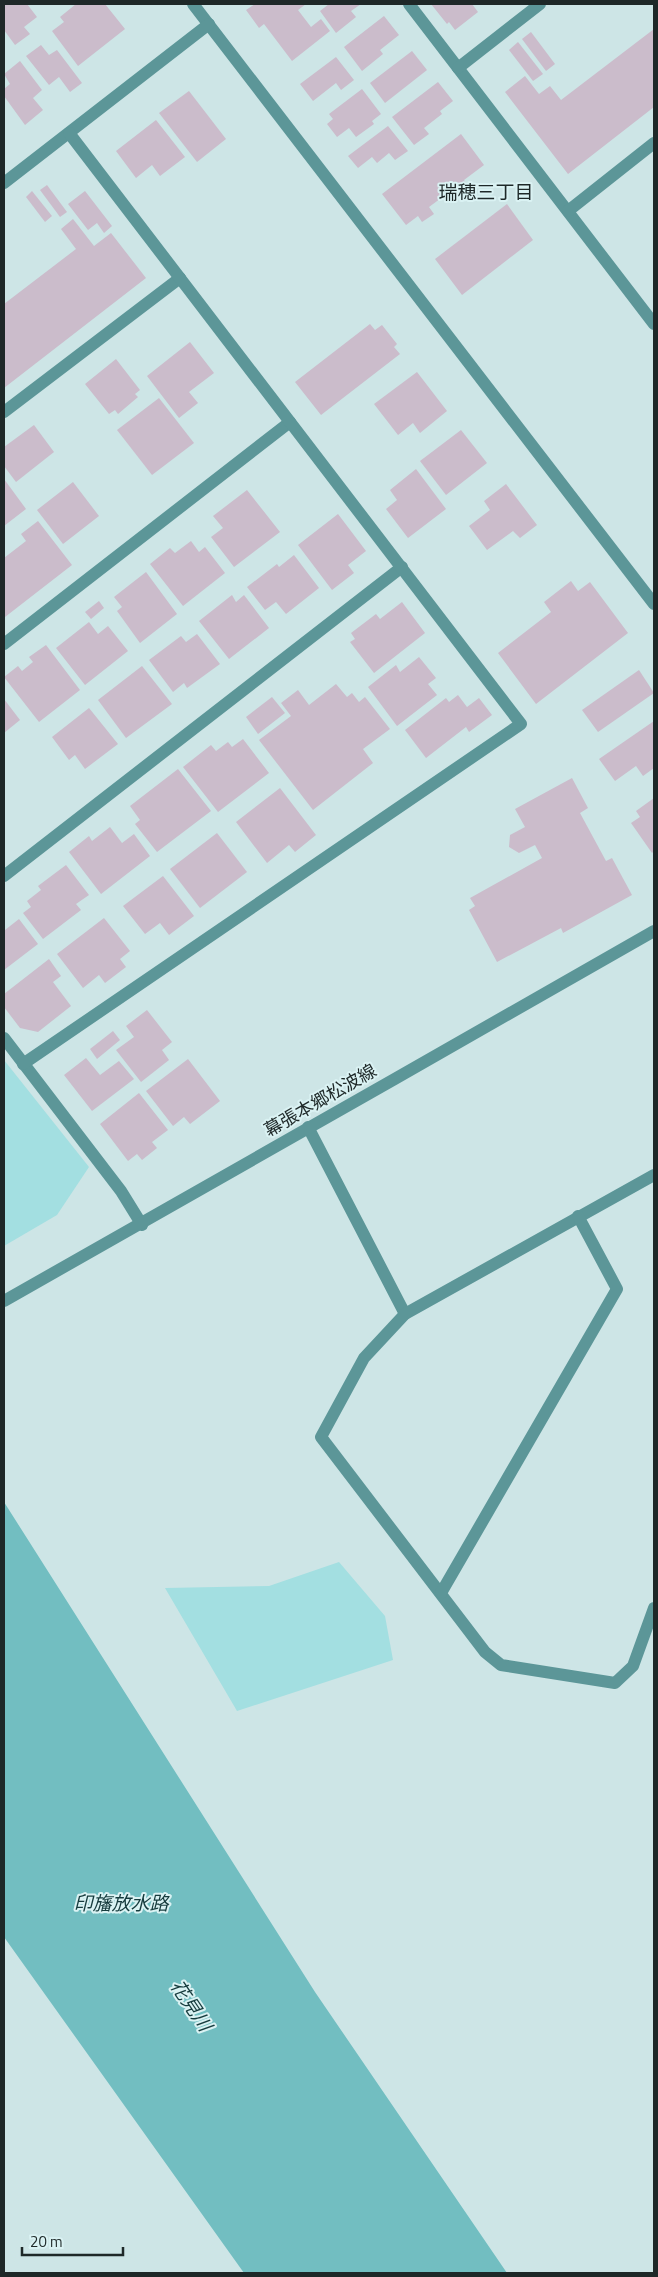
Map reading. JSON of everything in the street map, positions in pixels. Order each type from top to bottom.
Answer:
[{"type":"street","points":[[193,4],[654,604]]},
{"type":"street","points":[[410,4],[654,324]]},
{"type":"street","points":[[458,68],[540,4]]},
{"type":"street","points":[[4,183],[209,24]]},
{"type":"street","points":[[23,1064],[521,724],[69,133]]},
{"type":"street","points":[[568,211],[654,143]]},
{"type":"street","points":[[4,412],[180,278]]},
{"type":"street","points":[[4,644],[290,422]]},
{"type":"street","points":[[4,876],[402,567]]},
{"type":"street","name":"幕張本郷松波線","points":[[4,1301],[142,1224],[654,930]]},
{"type":"street","points":[[4,1038],[121,1191],[142,1224]]},
{"type":"street","points":[[308,1127],[405,1314]]},
{"type":"street","points":[[654,1175],[405,1314],[364,1358],[321,1437],[486,1652],[500,1665],[615,1683],[633,1666],[654,1608]]},
{"type":"street","points":[[440,1593],[617,1289],[578,1216]]},
{"type":"shaded area","points":[[4,1060],[89,1167],[57,1215],[4,1246]]},
{"type":"shaded area","points":[[339,1562],[385,1616],[393,1660],[237,1711],[165,1588],[269,1586]]},
{"type":"water","name":"印旛放水路","points":[[4,1502],[315,1992],[507,2273],[244,2273],[4,1937]]},
{"type":"building","points":[[4,4],[27,4],[37,17],[24,27],[30,34],[15,45],[4,30]]},
{"type":"building","points":[[76,4],[105,4],[125,29],[78,66],[52,31],[64,22],[60,17]]},
{"type":"building","points":[[255,4],[306,4],[298,10],[311,27],[321,19],[330,31],[292,61],[264,24],[259,28],[246,10]]},
{"type":"building","points":[[329,4],[361,4],[351,11],[356,17],[336,33],[320,11]]},
{"type":"building","points":[[431,4],[472,4],[478,12],[455,30],[449,22],[447,24]]},
{"type":"building","points":[[384,16],[399,35],[380,50],[383,54],[362,71],[344,47]]},
{"type":"building","points":[[654,29],[654,107],[568,174],[505,92],[525,76],[539,94],[550,86],[561,100]]},
{"type":"building","points":[[531,32],[555,64],[546,71],[522,39]]},
{"type":"building","points":[[518,42],[543,74],[533,81],[509,50]]},
{"type":"building","points":[[41,45],[49,55],[57,50],[82,83],[70,92],[59,77],[49,85],[26,56]]},
{"type":"building","points":[[412,51],[427,70],[385,103],[370,83]]},
{"type":"building","points":[[336,57],[354,80],[341,90],[336,83],[313,101],[300,84]]},
{"type":"building","points":[[20,61],[42,90],[33,98],[43,110],[25,125],[4,96],[4,89],[10,84],[4,74]]},
{"type":"building","points":[[438,82],[453,101],[440,111],[442,114],[424,128],[429,134],[414,145],[392,117]]},
{"type":"building","points":[[362,89],[381,114],[372,121],[374,124],[356,137],[349,128],[337,137],[327,124],[333,119],[329,114]]},
{"type":"building","points":[[189,91],[226,139],[197,162],[159,113]]},
{"type":"building","points":[[156,120],[185,157],[160,176],[152,165],[136,178],[116,151]]},
{"type":"building","points":[[388,126],[408,151],[395,160],[389,153],[377,163],[372,157],[358,168],[348,156]]},
{"type":"building","points":[[461,134],[484,165],[464,180],[469,187],[457,196],[452,190],[429,207],[434,214],[422,222],[418,216],[406,225],[382,194]]},
{"type":"building","points":[[47,185],[67,212],[60,217],[40,190]]},
{"type":"building","points":[[32,191],[52,216],[45,222],[26,197]]},
{"type":"building","points":[[85,191],[112,226],[104,233],[97,223],[88,230],[68,204]]},
{"type":"building","points":[[507,204],[533,240],[462,295],[435,259]]},
{"type":"building","points":[[73,219],[94,246],[111,233],[146,278],[4,388],[4,304],[76,249],[61,229]]},
{"type":"building","points":[[370,324],[375,330],[382,325],[397,344],[394,347],[400,354],[321,415],[295,382]]},
{"type":"building","points":[[190,342],[214,373],[189,392],[198,403],[179,418],[147,376]]},
{"type":"building","points":[[116,359],[140,390],[135,394],[138,397],[118,414],[115,410],[109,414],[85,384]]},
{"type":"building","points":[[417,372],[447,411],[420,433],[413,423],[398,435],[374,404]]},
{"type":"building","points":[[159,398],[194,443],[152,475],[117,430]]},
{"type":"building","points":[[34,425],[54,452],[16,482],[4,466],[4,447]]},
{"type":"building","points":[[461,430],[487,463],[446,495],[420,461]]},
{"type":"building","points":[[416,469],[446,509],[408,538],[386,509],[397,500],[390,490]]},
{"type":"building","points":[[4,479],[26,509],[4,526]]},
{"type":"building","points":[[73,482],[99,516],[63,544],[37,510]]},
{"type":"building","points":[[506,484],[537,525],[520,538],[513,531],[487,550],[469,526],[490,510],[484,501]]},
{"type":"building","points":[[247,490],[280,532],[234,567],[211,537],[223,528],[213,516]]},
{"type":"building","points":[[338,514],[366,551],[348,565],[354,573],[332,590],[298,545]]},
{"type":"building","points":[[38,521],[72,565],[5,617],[4,558],[26,541],[21,534]]},
{"type":"building","points":[[191,541],[199,552],[205,547],[225,573],[183,606],[150,564],[170,548],[175,553]]},
{"type":"building","points":[[294,555],[319,588],[286,614],[276,602],[265,610],[247,587],[277,564],[279,567]]},
{"type":"building","points":[[146,572],[177,614],[140,643],[117,611],[122,607],[114,597]]},
{"type":"building","points":[[571,581],[578,591],[590,582],[628,633],[536,704],[498,653],[551,612],[544,602]]},
{"type":"building","points":[[232,595],[236,602],[244,595],[269,628],[229,659],[199,621]]},
{"type":"building","points":[[99,601],[104,608],[91,619],[85,612]]},
{"type":"building","points":[[402,602],[425,633],[374,673],[350,642],[355,639],[351,633],[376,614],[380,619]]},
{"type":"building","points":[[89,622],[98,634],[108,626],[128,651],[85,685],[56,648]]},
{"type":"building","points":[[197,634],[220,664],[187,688],[184,683],[173,692],[149,660],[181,636],[186,642]]},
{"type":"building","points":[[46,645],[80,690],[39,722],[4,677],[18,666],[22,671],[33,662],[29,657]]},
{"type":"building","points":[[419,657],[436,678],[428,684],[437,695],[397,726],[368,687],[396,665],[400,672]]},
{"type":"building","points":[[142,666],[172,704],[126,738],[98,700]]},
{"type":"building","points":[[639,670],[654,693],[598,732],[582,710]]},
{"type":"building","points":[[336,684],[347,697],[352,693],[359,702],[365,697],[390,729],[363,749],[373,763],[313,810],[259,740],[291,716],[281,703],[298,690],[309,705]]},
{"type":"building","points":[[458,695],[467,707],[479,698],[492,715],[469,732],[466,727],[426,758],[405,730],[446,698],[449,702]]},
{"type":"building","points":[[272,697],[285,713],[258,734],[246,717]]},
{"type":"building","points":[[4,699],[20,720],[4,733]]},
{"type":"building","points":[[89,708],[118,744],[85,769],[75,755],[69,760],[52,737]]},
{"type":"building","points":[[654,721],[654,768],[643,776],[636,766],[615,781],[599,759]]},
{"type":"building","points":[[243,739],[269,773],[218,812],[183,767],[211,745],[216,751],[228,742],[232,747]]},
{"type":"building","points":[[178,769],[211,811],[157,852],[135,824],[140,820],[130,806]]},
{"type":"building","points":[[572,778],[588,808],[580,813],[606,861],[612,858],[632,895],[563,933],[561,928],[497,962],[469,910],[475,906],[470,898],[542,858],[535,845],[519,853],[509,847],[510,835],[525,827],[515,809]]},
{"type":"building","points":[[280,788],[316,835],[295,852],[289,845],[267,863],[236,822]]},
{"type":"building","points":[[654,798],[654,851],[652,853],[631,823],[640,817],[636,811]]},
{"type":"building","points":[[110,827],[122,843],[134,834],[150,856],[101,894],[69,852],[89,836],[92,841]]},
{"type":"building","points":[[217,833],[247,872],[200,908],[170,869]]},
{"type":"building","points":[[66,865],[89,895],[76,904],[81,910],[43,939],[23,913],[31,907],[27,901],[41,890],[38,886]]},
{"type":"building","points":[[163,876],[194,916],[169,935],[160,923],[145,934],[123,906]]},
{"type":"building","points":[[104,918],[130,951],[120,959],[126,967],[105,983],[99,975],[83,988],[57,954]]},
{"type":"building","points":[[19,919],[38,944],[4,970],[4,927],[5,930]]},
{"type":"building","points":[[49,959],[61,976],[53,982],[71,1006],[38,1032],[20,1028],[4,1007],[4,994]]},
{"type":"building","points":[[147,1010],[172,1042],[162,1050],[169,1060],[141,1082],[116,1050],[134,1037],[126,1026]]},
{"type":"building","points":[[113,1031],[120,1040],[97,1059],[90,1049]]},
{"type":"building","points":[[86,1058],[100,1075],[119,1061],[134,1079],[92,1111],[64,1075]]},
{"type":"building","points":[[188,1059],[220,1101],[190,1124],[184,1117],[173,1126],[146,1091]]},
{"type":"building","points":[[139,1093],[168,1130],[152,1142],[157,1148],[142,1160],[137,1154],[128,1161],[100,1124]]},
{"type":"district","name":"瑞穂三丁目","points":[[486,191]]},
{"type":"water label","name":"花見川","points":[[192,2005]]}]
